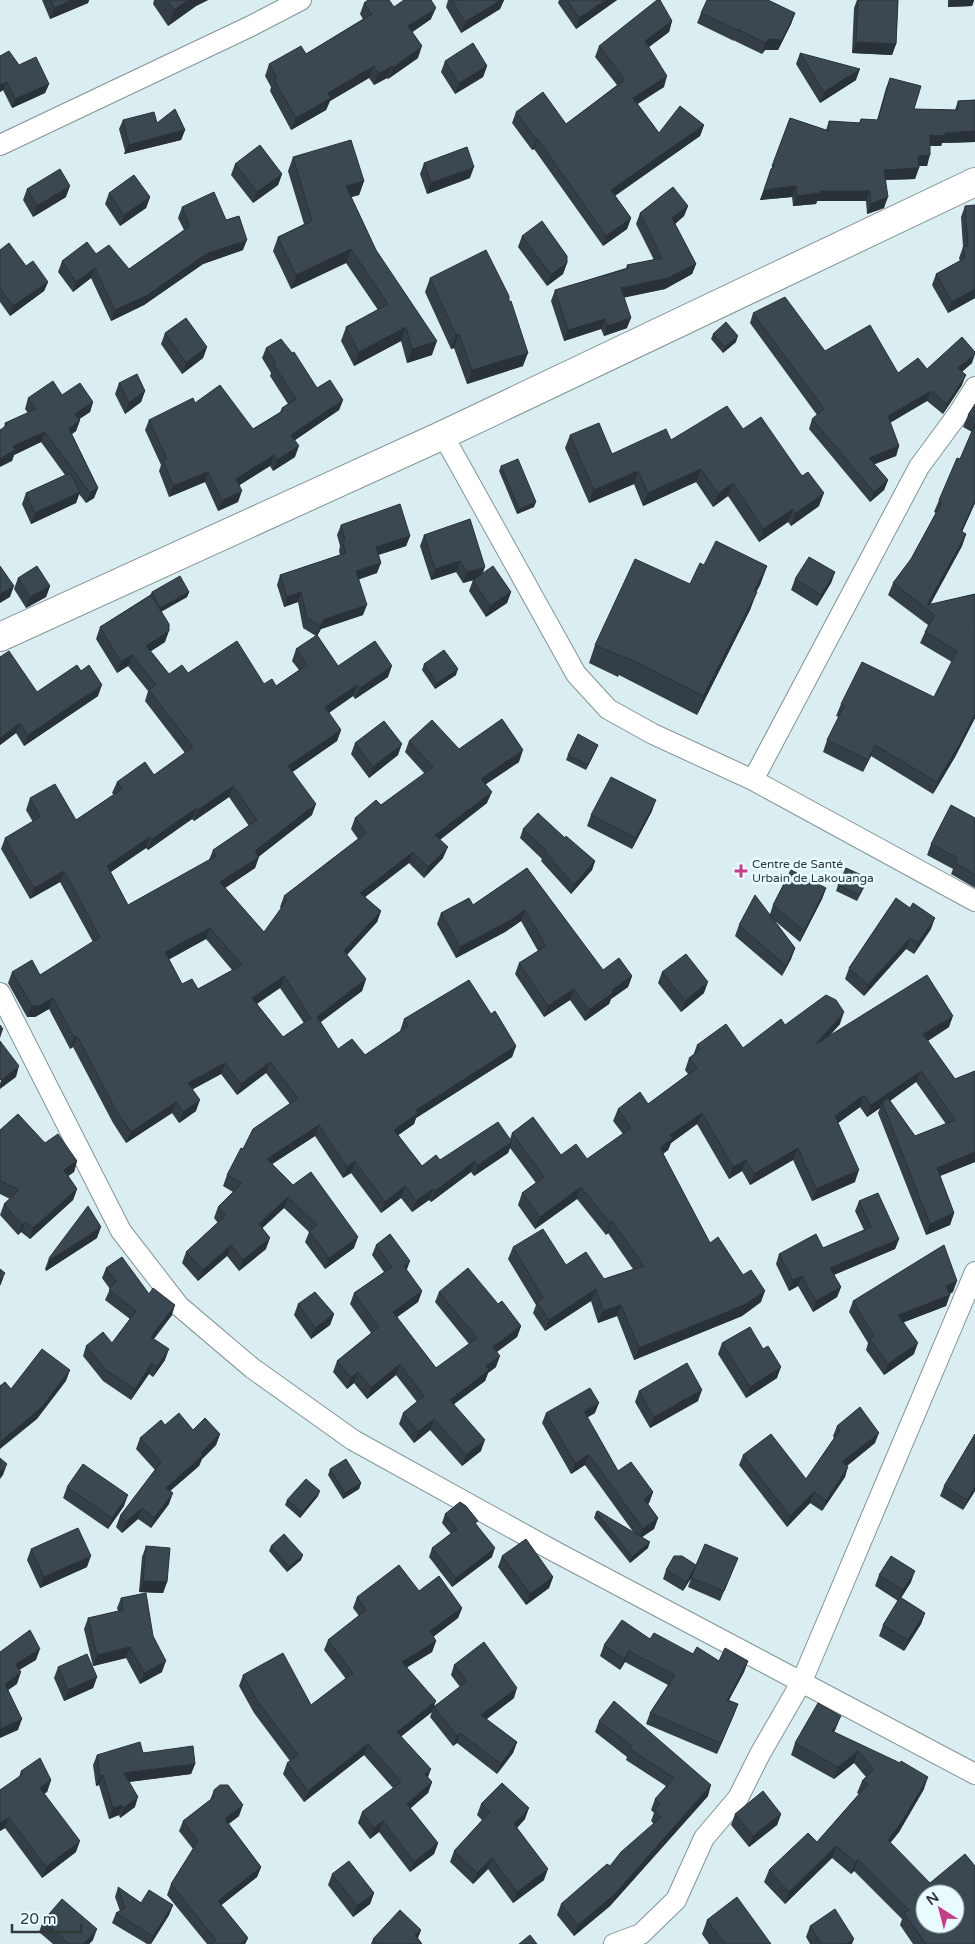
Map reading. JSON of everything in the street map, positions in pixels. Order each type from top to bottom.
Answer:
[{"type":"street","points":[[0,145],[251,26],[301,0]]},
{"type":"street","points":[[0,637],[443,435],[975,182]]},
{"type":"street","points":[[753,780],[919,467],[958,414],[975,386]]},
{"type":"street","points":[[443,435],[576,674],[608,709],[653,734],[753,780],[975,902]]},
{"type":"street","points":[[0,994],[121,1231],[179,1306],[252,1368],[354,1440],[552,1550],[975,1774]]},
{"type":"street","points":[[614,1944],[642,1934],[676,1900],[704,1838],[738,1798],[760,1754],[802,1681],[975,1272]]},
{"type":"building","points":[[51,0],[72,0],[54,8]]},
{"type":"building","points":[[167,0],[188,0],[174,10]]},
{"type":"building","points":[[368,0],[389,0],[394,7],[404,0],[431,0],[436,8],[408,26],[422,46],[393,68],[392,66],[378,74],[374,66],[328,93],[331,98],[296,118],[274,80],[277,78],[269,64],[301,46],[306,54],[372,14],[364,3]]},
{"type":"building","points":[[452,0],[501,0],[465,22]]},
{"type":"building","points":[[567,0],[606,0],[579,18]]},
{"type":"building","points":[[657,0],[660,0],[672,21],[645,41],[667,76],[633,98],[659,133],[680,106],[704,125],[611,190],[631,218],[606,236],[538,139],[536,139],[516,112],[543,92],[566,124],[625,80],[599,46]]},
{"type":"building","points":[[707,0],[768,0],[795,13],[782,40],[769,39],[765,43],[740,29],[738,30],[701,13]]},
{"type":"building","points":[[858,0],[898,0],[896,44],[856,42]]},
{"type":"building","points":[[473,43],[487,66],[459,83],[445,61]]},
{"type":"building","points":[[9,51],[19,65],[36,57],[49,84],[15,99],[7,82],[0,85],[0,56]]},
{"type":"building","points":[[800,53],[860,69],[824,92]]},
{"type":"building","points":[[890,78],[921,86],[914,109],[958,110],[958,101],[975,100],[975,131],[945,133],[945,136],[930,135],[930,155],[918,156],[919,168],[884,170],[888,197],[871,204],[870,191],[820,191],[820,193],[797,196],[796,186],[764,190],[771,169],[775,166],[772,166],[790,118],[829,131],[829,121],[860,123],[861,119],[878,120]]},
{"type":"building","points":[[175,109],[185,130],[128,145],[123,120],[154,112],[157,123]]},
{"type":"building","points":[[351,140],[364,181],[346,186],[376,250],[437,341],[412,349],[406,327],[359,352],[346,327],[388,304],[351,249],[296,275],[278,237],[312,221],[293,157]]},
{"type":"building","points":[[260,145],[282,174],[257,192],[235,164]]},
{"type":"building","points":[[467,147],[474,167],[431,183],[424,163]]},
{"type":"building","points":[[60,169],[70,186],[37,206],[27,189]]},
{"type":"building","points":[[134,175],[150,197],[124,215],[109,193]]},
{"type":"building","points":[[673,187],[688,206],[672,218],[696,264],[668,278],[621,288],[631,318],[607,326],[605,319],[568,330],[555,290],[629,268],[627,265],[662,258],[640,213]]},
{"type":"building","points":[[214,192],[226,220],[239,216],[247,240],[206,254],[148,295],[115,310],[95,268],[76,282],[62,261],[87,242],[96,254],[109,245],[129,269],[190,226],[182,207]]},
{"type":"building","points":[[975,205],[975,289],[952,302],[936,274],[965,258],[963,247],[968,246],[965,206]]},
{"type":"building","points":[[542,221],[567,256],[567,263],[551,275],[522,236]]},
{"type":"building","points":[[9,243],[26,266],[33,261],[48,282],[13,306],[0,288],[0,250]]},
{"type":"building","points":[[486,250],[509,296],[509,302],[511,301],[528,353],[472,370],[459,334],[456,335],[430,278]]},
{"type":"building","points":[[785,297],[825,351],[870,325],[898,373],[918,358],[927,369],[962,337],[975,352],[958,368],[966,375],[947,404],[931,391],[888,416],[899,446],[869,458],[888,480],[874,492],[812,419],[824,409],[753,313]]},
{"type":"building","points":[[186,318],[207,347],[186,363],[165,333]]},
{"type":"building","points":[[726,322],[738,336],[725,347],[713,334]]},
{"type":"building","points":[[281,339],[292,353],[294,352],[317,388],[330,380],[343,400],[291,435],[299,446],[277,460],[274,455],[236,479],[242,491],[222,501],[208,472],[173,486],[163,460],[167,459],[149,420],[193,398],[195,403],[220,385],[253,429],[283,411],[282,408],[296,399],[274,365],[276,364],[266,348]]},
{"type":"building","points":[[137,374],[145,391],[129,403],[119,383]]},
{"type":"building","points":[[53,381],[62,395],[80,383],[93,402],[75,414],[80,420],[69,429],[98,488],[90,493],[45,432],[13,446],[15,450],[0,459],[0,430],[6,426],[5,423],[36,409],[28,398]]},
{"type":"building","points":[[975,404],[975,419],[968,415]]},
{"type":"building","points":[[727,406],[743,429],[761,417],[802,476],[808,472],[824,493],[796,513],[793,509],[763,529],[733,483],[718,494],[701,469],[648,493],[638,471],[594,490],[570,435],[599,423],[612,454],[666,429],[671,440]]},
{"type":"building","points":[[975,424],[975,501],[961,531],[966,534],[927,605],[975,594],[975,714],[937,782],[875,745],[868,760],[827,740],[844,706],[841,704],[862,662],[934,697],[957,651],[925,632],[935,615],[893,583],[911,559],[942,502],[939,500],[957,458],[960,459]]},
{"type":"building","points":[[518,459],[536,502],[519,509],[501,466]]},
{"type":"building","points":[[70,473],[80,492],[35,513],[26,493]]},
{"type":"building","points":[[400,504],[410,536],[376,547],[381,563],[356,571],[367,605],[325,619],[320,626],[307,618],[301,592],[287,597],[280,575],[346,553],[342,541],[345,540],[341,525]]},
{"type":"building","points":[[470,519],[485,567],[467,572],[460,561],[435,569],[424,535]]},
{"type":"building","points":[[716,541],[767,566],[754,591],[757,592],[703,696],[626,657],[595,645],[635,559],[690,584],[700,563],[704,565]]},
{"type":"building","points":[[809,557],[835,572],[821,595],[795,579]]},
{"type":"building","points":[[0,566],[14,586],[0,594]]},
{"type":"building","points":[[37,566],[50,586],[30,597],[18,578]]},
{"type":"building","points":[[493,566],[511,592],[490,606],[473,580]]},
{"type":"building","points":[[180,576],[189,592],[160,608],[152,592]]},
{"type":"building","points":[[151,595],[169,624],[169,631],[146,646],[169,674],[182,665],[188,673],[237,641],[264,684],[272,679],[276,686],[307,665],[296,649],[317,635],[338,666],[375,641],[392,666],[360,688],[357,685],[325,707],[341,730],[288,766],[316,804],[255,851],[259,857],[220,882],[264,932],[287,900],[284,896],[366,833],[355,818],[376,800],[381,805],[433,767],[409,741],[432,720],[459,749],[502,719],[523,750],[481,779],[492,792],[435,835],[448,847],[428,867],[413,852],[360,893],[381,911],[344,951],[366,979],[317,1017],[338,1049],[352,1039],[365,1055],[408,1026],[404,1019],[469,980],[491,1014],[495,1011],[516,1046],[416,1110],[418,1113],[394,1130],[422,1166],[436,1155],[440,1160],[498,1122],[512,1142],[478,1165],[475,1161],[435,1191],[433,1189],[416,1201],[405,1186],[385,1202],[355,1161],[347,1167],[319,1125],[267,1159],[293,1185],[311,1172],[358,1237],[329,1258],[309,1231],[317,1225],[288,1197],[259,1224],[270,1238],[243,1260],[231,1245],[203,1270],[186,1252],[226,1215],[218,1207],[242,1183],[227,1175],[253,1129],[298,1098],[270,1062],[241,1084],[225,1063],[188,1083],[200,1100],[183,1112],[176,1102],[131,1132],[117,1112],[77,1036],[74,1037],[53,998],[39,1006],[32,1006],[12,972],[32,960],[40,975],[100,937],[64,871],[34,888],[5,838],[40,817],[30,798],[55,784],[76,820],[122,789],[117,782],[145,762],[154,775],[193,747],[149,690],[156,685],[132,655],[121,662],[100,627]],"holes":[[[233,786],[257,820],[213,850],[216,856],[128,905],[107,866],[150,837],[152,839],[197,808],[198,810]],[[210,928],[242,965],[198,989],[192,979],[182,984],[165,952]],[[284,976],[311,1018],[283,1037],[252,998]]]},
{"type":"building","points":[[444,650],[458,669],[437,683],[424,664]]},
{"type":"building","points":[[9,651],[37,692],[77,665],[81,671],[89,665],[102,685],[28,735],[20,723],[0,738],[0,657]]},
{"type":"building","points":[[384,721],[402,744],[373,767],[355,743]]},
{"type":"building","points":[[578,734],[598,745],[588,765],[568,755]]},
{"type":"building","points":[[611,777],[656,800],[636,838],[591,815]]},
{"type":"building","points":[[951,805],[975,818],[975,875],[955,863],[958,858],[931,844]]},
{"type":"building","points":[[538,813],[565,838],[566,836],[595,861],[574,885],[545,852],[547,851],[523,829]]},
{"type":"building","points":[[527,868],[603,970],[619,958],[632,976],[612,990],[613,993],[589,1010],[574,989],[548,1006],[519,963],[546,946],[525,910],[509,921],[460,947],[441,913],[469,898],[473,905]]},
{"type":"building","points":[[846,868],[868,878],[859,895],[838,885]]},
{"type":"building","points":[[791,870],[826,888],[804,931],[773,905]]},
{"type":"building","points":[[755,895],[795,948],[786,966],[739,925]]},
{"type":"building","points":[[896,898],[910,908],[913,903],[935,918],[918,943],[910,938],[868,985],[849,968]]},
{"type":"building","points":[[686,954],[708,982],[685,1001],[662,972]]},
{"type":"building","points":[[927,975],[953,1016],[923,1034],[955,1079],[975,1071],[975,1152],[937,1168],[954,1213],[930,1224],[882,1102],[888,1098],[915,1136],[955,1120],[921,1071],[871,1105],[864,1095],[835,1116],[859,1170],[816,1189],[798,1148],[754,1174],[746,1160],[733,1167],[702,1113],[670,1135],[673,1138],[660,1148],[710,1243],[718,1237],[743,1275],[751,1270],[765,1291],[746,1304],[639,1348],[621,1305],[603,1311],[596,1289],[549,1320],[537,1302],[543,1298],[513,1247],[543,1229],[566,1265],[586,1252],[604,1279],[644,1266],[612,1221],[610,1223],[581,1187],[540,1217],[522,1193],[544,1177],[512,1133],[533,1117],[561,1155],[576,1144],[587,1159],[631,1128],[618,1109],[640,1092],[648,1104],[697,1068],[689,1058],[700,1050],[697,1045],[726,1024],[743,1048],[781,1019],[785,1025],[826,995],[836,1000],[844,1012],[816,1044]]},
{"type":"building","points":[[0,1041],[19,1066],[1,1080],[0,1079]]},
{"type":"building","points":[[18,1114],[45,1143],[58,1134],[77,1161],[64,1170],[77,1189],[33,1228],[25,1222],[22,1225],[4,1204],[19,1190],[0,1181],[0,1130]]},
{"type":"building","points":[[878,1193],[899,1239],[830,1268],[841,1287],[816,1301],[802,1276],[793,1280],[779,1254],[816,1234],[823,1248],[871,1227],[859,1201]]},
{"type":"building","points":[[88,1206],[101,1227],[50,1260],[49,1258]]},
{"type":"building","points":[[390,1234],[410,1261],[404,1266],[422,1291],[393,1312],[436,1368],[477,1338],[439,1292],[468,1268],[498,1304],[502,1301],[521,1326],[493,1347],[500,1356],[486,1366],[489,1370],[450,1400],[485,1440],[466,1455],[434,1419],[418,1432],[403,1413],[424,1396],[400,1364],[371,1388],[358,1372],[351,1378],[337,1361],[379,1327],[354,1293],[392,1267],[376,1245]]},
{"type":"building","points":[[944,1245],[957,1281],[946,1286],[950,1295],[898,1315],[918,1343],[888,1364],[870,1339],[874,1336],[853,1301]]},
{"type":"building","points":[[122,1257],[149,1294],[153,1288],[175,1305],[151,1337],[169,1349],[157,1367],[152,1363],[135,1389],[107,1371],[86,1346],[103,1332],[112,1343],[136,1311],[109,1290],[116,1281],[106,1268]]},
{"type":"building","points":[[0,1269],[5,1273],[0,1280]]},
{"type":"building","points":[[315,1292],[334,1314],[315,1328],[298,1304]]},
{"type":"building","points":[[750,1327],[763,1349],[768,1346],[781,1367],[750,1387],[722,1343]]},
{"type":"building","points":[[42,1349],[70,1370],[41,1408],[0,1442],[0,1386],[5,1382],[11,1389]]},
{"type":"building","points":[[687,1363],[702,1390],[654,1417],[639,1391]]},
{"type":"building","points":[[590,1388],[599,1403],[584,1411],[618,1471],[631,1462],[653,1492],[644,1499],[658,1518],[643,1529],[589,1455],[575,1463],[546,1413]]},
{"type":"building","points":[[860,1407],[879,1433],[842,1462],[848,1467],[826,1501],[814,1492],[790,1516],[743,1455],[771,1434],[806,1479],[840,1430],[837,1426]]},
{"type":"building","points":[[179,1413],[193,1430],[205,1418],[220,1434],[201,1453],[203,1455],[166,1488],[173,1493],[154,1518],[142,1508],[126,1522],[120,1516],[161,1462],[140,1438],[161,1420],[165,1425]]},
{"type":"building","points":[[975,1434],[975,1487],[967,1500],[944,1486]]},
{"type":"building","points":[[0,1458],[7,1464],[0,1472]]},
{"type":"building","points":[[346,1459],[361,1483],[345,1493],[330,1469]]},
{"type":"building","points":[[83,1464],[128,1495],[112,1518],[67,1487]]},
{"type":"building","points":[[306,1479],[320,1491],[302,1512],[287,1500]]},
{"type":"building","points":[[460,1502],[466,1506],[478,1521],[475,1523],[495,1548],[456,1578],[432,1548],[457,1529],[445,1514]]},
{"type":"building","points":[[598,1511],[650,1542],[632,1557],[596,1512]]},
{"type":"building","points":[[78,1528],[91,1556],[44,1577],[31,1549]]},
{"type":"building","points":[[284,1534],[303,1555],[289,1567],[271,1546]]},
{"type":"building","points":[[526,1539],[553,1577],[530,1594],[502,1556]]},
{"type":"building","points":[[705,1544],[738,1558],[724,1591],[691,1578],[696,1566],[686,1582],[666,1570],[674,1556],[682,1556],[696,1565]]},
{"type":"building","points":[[146,1546],[170,1548],[167,1582],[143,1581]]},
{"type":"building","points":[[891,1556],[915,1571],[903,1590],[879,1575]]},
{"type":"building","points":[[399,1565],[419,1591],[439,1576],[462,1608],[430,1631],[436,1641],[402,1662],[436,1701],[397,1732],[431,1769],[425,1774],[432,1782],[407,1804],[438,1843],[414,1862],[383,1821],[374,1828],[362,1812],[401,1782],[368,1744],[308,1791],[287,1763],[298,1755],[258,1702],[243,1675],[283,1653],[311,1705],[353,1673],[328,1640],[366,1610],[357,1597]]},
{"type":"building","points":[[146,1593],[153,1636],[166,1661],[144,1673],[130,1647],[97,1655],[88,1618],[123,1610],[121,1598]]},
{"type":"building","points":[[900,1597],[925,1613],[908,1640],[883,1625]]},
{"type":"building","points":[[622,1620],[650,1639],[654,1633],[693,1654],[697,1647],[719,1661],[725,1648],[748,1661],[727,1700],[738,1704],[721,1743],[650,1713],[675,1675],[629,1651],[624,1659],[604,1645]]},
{"type":"building","points":[[30,1630],[40,1649],[15,1664],[21,1672],[5,1684],[22,1719],[0,1729],[0,1652]]},
{"type":"building","points":[[484,1642],[517,1688],[481,1715],[517,1742],[501,1764],[460,1733],[457,1736],[434,1707],[467,1681],[454,1665]]},
{"type":"building","points":[[87,1654],[97,1677],[68,1690],[58,1667]]},
{"type":"building","points":[[614,1701],[711,1785],[614,1895],[578,1925],[561,1904],[607,1864],[610,1866],[621,1852],[661,1817],[655,1810],[660,1804],[655,1799],[674,1778],[630,1749],[632,1746],[599,1721]]},
{"type":"building","points":[[818,1703],[841,1716],[832,1731],[900,1763],[901,1761],[928,1777],[903,1820],[888,1840],[930,1883],[965,1854],[975,1866],[975,1944],[926,1944],[919,1934],[965,1934],[965,1884],[915,1884],[915,1928],[904,1913],[909,1910],[858,1859],[855,1862],[836,1846],[789,1892],[769,1870],[808,1833],[817,1842],[868,1784],[862,1781],[874,1769],[858,1751],[838,1767],[795,1743]]},
{"type":"building","points":[[140,1742],[143,1753],[193,1746],[195,1764],[124,1773],[138,1797],[124,1808],[122,1805],[113,1808],[103,1775],[100,1776],[97,1755]]},
{"type":"building","points":[[40,1758],[51,1780],[40,1788],[80,1841],[46,1867],[9,1817],[0,1823],[0,1790],[23,1774],[21,1771]]},
{"type":"building","points":[[502,1783],[529,1808],[514,1824],[548,1869],[517,1892],[492,1858],[477,1873],[454,1851],[490,1812],[481,1804]]},
{"type":"building","points":[[220,1785],[228,1785],[243,1805],[225,1819],[261,1867],[218,1901],[248,1938],[240,1944],[211,1944],[216,1940],[171,1884],[198,1841],[183,1821],[214,1797],[214,1790]]},
{"type":"building","points":[[763,1791],[781,1814],[753,1836],[735,1814]]},
{"type":"building","points":[[349,1861],[374,1893],[357,1906],[332,1874]]},
{"type":"building","points":[[118,1887],[141,1903],[149,1890],[173,1905],[153,1936],[116,1913],[125,1908]]},
{"type":"building","points":[[737,1897],[771,1944],[725,1944],[707,1920]]},
{"type":"building","points":[[62,1899],[97,1929],[84,1944],[69,1944],[43,1921]]},
{"type":"building","points":[[835,1909],[854,1939],[846,1944],[822,1944],[810,1926]]},
{"type":"building","points":[[400,1910],[421,1930],[415,1935],[422,1944],[378,1944],[373,1939]]},
{"type":"building","points":[[530,1935],[537,1944],[519,1944]]},
{"type":"place","name":"Centre de Santé Urbain de Lakouanga","points":[[741,871]]}]
